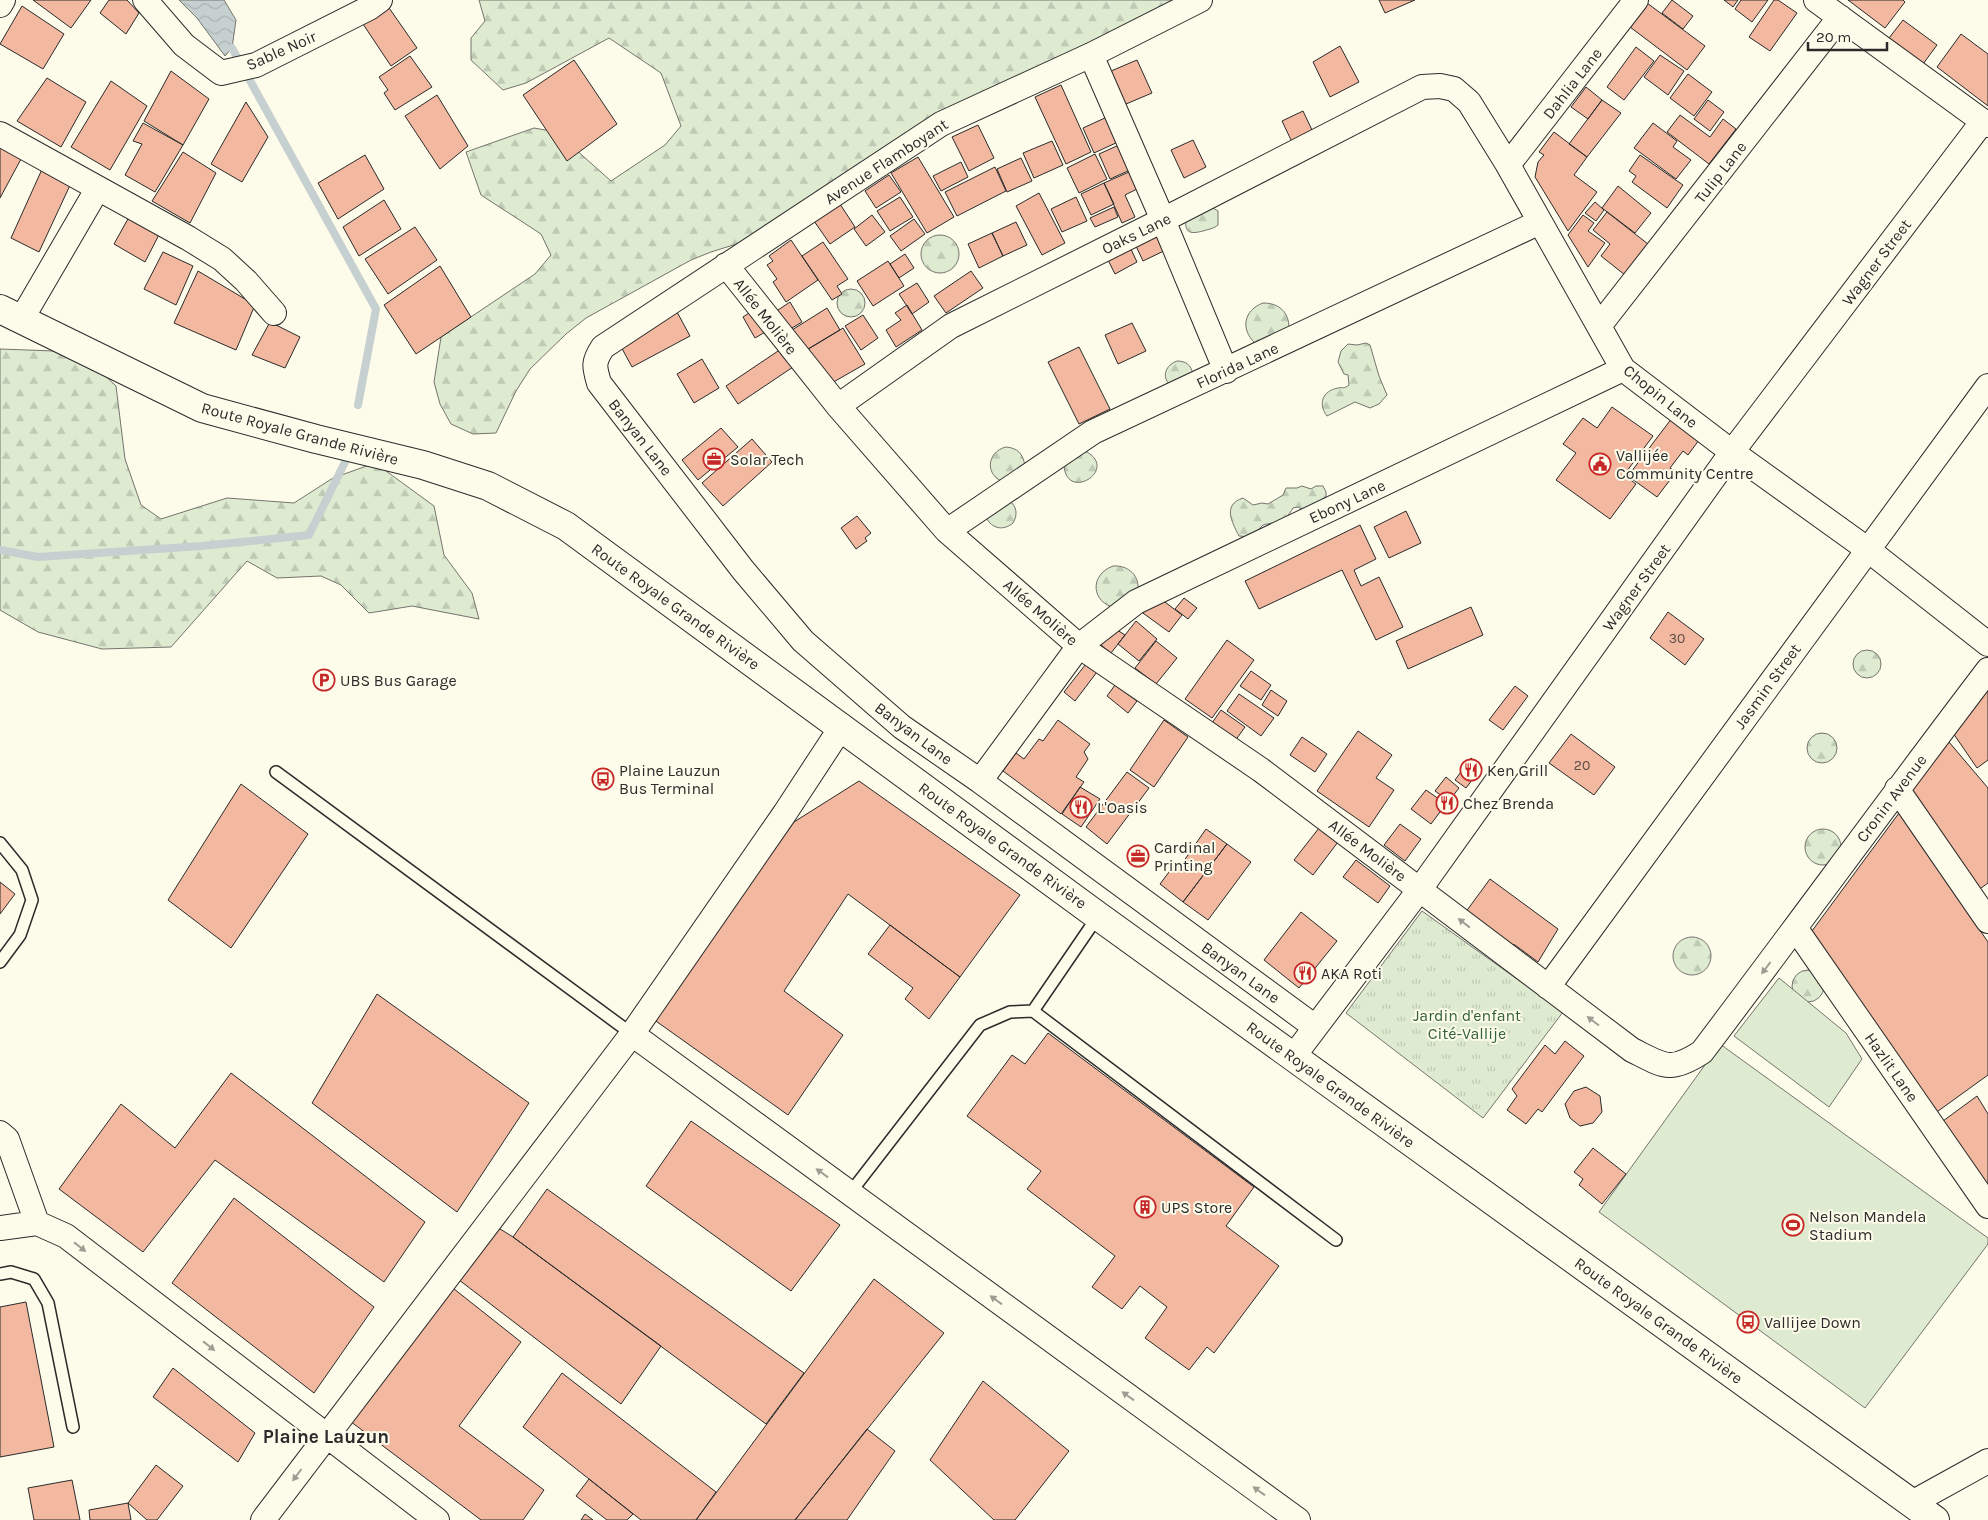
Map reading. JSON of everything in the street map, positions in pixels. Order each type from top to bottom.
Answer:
[{"type":"main road","name":"Route Royale Grande Rivière","points":[[10,314],[202,408],[316,439],[423,465],[488,486],[566,526],[842,726],[1098,916],[1935,1520]]},
{"type":"street","points":[[0,5],[3,0]]},
{"type":"street","name":"Sable Noir","points":[[145,0],[184,45],[221,74],[256,66],[369,8],[380,0]]},
{"type":"street","name":"Avenue Flamboyant","points":[[595,360],[603,347],[940,124],[1091,55],[1200,0]]},
{"type":"street","name":"Dahlia Lane","points":[[1508,165],[1636,0]]},
{"type":"street","points":[[1816,0],[1986,123]]},
{"type":"street","name":"Tulip Lane","points":[[1600,326],[1840,18]]},
{"type":"street","points":[[1091,55],[1226,371]]},
{"type":"street","name":"Oaks Lane","points":[[838,406],[951,326],[1422,87],[1440,86],[1447,88]]},
{"type":"street","name":"Chopin Lane","points":[[1447,88],[1454,89],[1469,102],[1508,165],[1623,369],[1732,452],[1867,549],[1988,644]]},
{"type":"street","name":"Wagner Street","points":[[1294,1057],[1420,889],[1732,452],[1986,123]]},
{"type":"street","points":[[0,134],[188,238],[222,259],[246,280],[274,313]]},
{"type":"street","points":[[10,314],[98,188]]},
{"type":"street","name":"Florida Lane","points":[[947,531],[1093,432],[1540,222]]},
{"type":"street","name":"Allée Molière","points":[[726,265],[838,406],[947,531],[1079,646],[1261,770],[1548,987]]},
{"type":"street","name":"Banyan Lane","points":[[595,360],[594,368],[599,383],[743,570],[803,641],[902,728],[980,782],[1316,1027]]},
{"type":"street","name":"Ebony Lane","points":[[980,782],[1079,646],[1136,602],[1623,369]]},
{"type":"street","name":"Jasmin Street","points":[[1548,987],[1988,386]]},
{"type":"street","name":"Cronin Avenue","points":[[1548,987],[1632,1050],[1663,1065],[1686,1063],[1702,1052],[1796,929],[1897,790],[1988,670]]},
{"type":"street","points":[[263,1520],[632,1034],[785,813],[842,726]]},
{"type":"street","points":[[1897,790],[1988,921]]},
{"type":"street","name":"Hazlit Lane","points":[[1796,929],[1988,1206]]},
{"type":"street","points":[[632,1034],[1298,1520]]},
{"type":"street","points":[[0,1133],[7,1139],[38,1224]]},
{"type":"street","points":[[0,1228],[38,1224],[66,1236],[437,1520]]},
{"type":"street","points":[[1912,1503],[1988,1461]]},
{"type":"lane","points":[[276,772],[632,1034]]},
{"type":"lane","points":[[0,843],[22,870],[32,900],[20,935],[0,962]]},
{"type":"lane","points":[[1033,1010],[1098,916]]},
{"type":"lane","points":[[850,1193],[980,1025],[1010,1012],[1033,1010],[1336,1240]]},
{"type":"lane","points":[[0,1274],[10,1272],[34,1279],[48,1303],[73,1427]]},
{"type":"green space","points":[[479,0],[1189,0],[746,241],[691,260],[586,318],[566,334],[530,369],[516,391],[496,433],[473,434],[451,424],[440,404],[434,382],[441,337],[535,274],[551,255],[541,234],[481,195],[466,152],[534,128],[556,132],[611,181],[665,145],[681,126],[661,73],[609,38],[526,83],[503,90],[471,60],[471,38],[485,21]]},
{"type":"green space","points":[[1211,207],[1218,211],[1218,225],[1199,232],[1189,232],[1186,227],[1186,218]]},
{"type":"green space","points":[[940,235],[947,236],[953,241],[958,247],[958,261],[953,267],[947,272],[940,273],[933,272],[927,267],[922,261],[921,254],[922,247],[927,241],[933,236]]},
{"type":"green space","points":[[851,289],[861,293],[865,303],[861,313],[851,317],[841,313],[837,303],[841,293]]},
{"type":"green space","points":[[1263,303],[1269,303],[1282,310],[1289,322],[1289,328],[1255,343],[1247,332],[1246,320],[1252,310]]},
{"type":"green space","points":[[1366,343],[1370,345],[1387,395],[1379,404],[1370,408],[1355,402],[1327,416],[1322,403],[1325,395],[1328,392],[1349,385],[1348,375],[1344,374],[1338,362],[1341,351],[1348,344]]},
{"type":"green space","points":[[0,349],[54,351],[97,368],[116,386],[125,459],[141,505],[161,519],[227,498],[294,503],[333,478],[375,463],[434,506],[444,555],[472,593],[479,619],[412,606],[369,613],[341,585],[321,576],[277,578],[247,561],[171,647],[102,649],[38,632],[0,610]]},
{"type":"green space","points":[[1177,361],[1188,364],[1193,374],[1170,385],[1165,375],[1166,371],[1170,365]]},
{"type":"green space","points":[[1006,447],[1019,452],[1025,466],[1004,482],[993,475],[990,464],[995,454]]},
{"type":"green space","points":[[1085,451],[1094,458],[1097,466],[1094,474],[1081,482],[1073,481],[1067,476],[1064,464]]},
{"type":"green space","points":[[1302,486],[1311,489],[1316,486],[1323,486],[1326,496],[1303,510],[1298,507],[1293,508],[1287,517],[1277,522],[1263,525],[1251,537],[1239,536],[1230,514],[1233,505],[1237,501],[1243,498],[1253,505],[1268,504],[1283,495],[1286,488]]},
{"type":"green space","points":[[1009,500],[1014,505],[1016,511],[1013,523],[1001,528],[993,526],[985,515]]},
{"type":"green space","points":[[1113,566],[1124,567],[1132,573],[1138,586],[1138,592],[1116,608],[1102,601],[1096,588],[1100,576],[1105,570]]},
{"type":"green space","points":[[1867,650],[1877,654],[1881,664],[1877,674],[1867,678],[1857,674],[1853,664],[1857,654]]},
{"type":"green space","points":[[1822,733],[1833,737],[1837,748],[1833,759],[1822,763],[1811,759],[1807,748],[1811,737]]},
{"type":"green space","points":[[1823,829],[1836,834],[1841,847],[1836,860],[1823,865],[1810,860],[1805,847],[1810,834]]},
{"type":"green space","name":"Jardin d'enfant Cité-Vallije","points":[[1422,911],[1563,1012],[1483,1118],[1346,1013]]},
{"type":"green space","points":[[1692,937],[1706,942],[1711,956],[1706,970],[1692,975],[1678,970],[1673,956],[1678,942]]},
{"type":"green space","points":[[1808,970],[1814,971],[1819,975],[1823,980],[1823,992],[1819,997],[1814,1001],[1808,1002],[1802,1001],[1797,997],[1793,992],[1792,986],[1793,980],[1797,975],[1802,971]]},
{"type":"green space","points":[[1779,978],[1846,1033],[1862,1059],[1829,1107],[1734,1036]]},
{"type":"green space","name":"Nelson Mandela Stadium","points":[[1720,1044],[1988,1238],[1988,1244],[1865,1408],[1599,1212]]},
{"type":"water","points":[[179,0],[224,0],[236,20],[232,48],[225,56],[197,18]]},
{"type":"building","points":[[33,0],[91,0],[71,28]]},
{"type":"building","points":[[109,0],[127,0],[139,13],[126,34],[100,13]]},
{"type":"building","points":[[1379,0],[1415,0],[1385,13]]},
{"type":"building","points":[[1672,0],[1693,16],[1683,29],[1662,13]]},
{"type":"building","points":[[1724,0],[1738,0],[1733,7]]},
{"type":"building","points":[[1741,0],[1768,0],[1752,22],[1735,9]]},
{"type":"building","points":[[1774,0],[1778,0],[1797,13],[1770,51],[1749,37]]},
{"type":"building","points":[[1848,0],[1903,0],[1905,2],[1885,28]]},
{"type":"building","points":[[1647,3],[1705,46],[1687,70],[1630,27]]},
{"type":"building","points":[[387,5],[417,48],[391,66],[361,21]]},
{"type":"building","points":[[22,6],[64,34],[43,69],[0,44]]},
{"type":"building","points":[[1903,20],[1937,45],[1923,64],[1889,38]]},
{"type":"building","points":[[1961,34],[1988,54],[1988,106],[1937,67]]},
{"type":"building","points":[[1340,46],[1359,82],[1330,97],[1313,62]]},
{"type":"building","points":[[1636,47],[1654,61],[1624,100],[1607,87]]},
{"type":"building","points":[[1660,55],[1684,71],[1668,95],[1644,77]]},
{"type":"building","points":[[410,56],[432,87],[395,110],[384,93],[388,90],[379,77]]},
{"type":"building","points":[[574,60],[617,124],[567,161],[523,95]]},
{"type":"building","points":[[1137,60],[1152,93],[1119,107],[1104,74]]},
{"type":"building","points":[[171,71],[209,99],[183,145],[144,121]]},
{"type":"building","points":[[1688,74],[1712,92],[1694,116],[1670,98]]},
{"type":"building","points":[[47,78],[86,102],[61,147],[17,121]]},
{"type":"building","points":[[111,81],[147,106],[110,170],[71,147]]},
{"type":"building","points":[[1061,85],[1091,152],[1066,164],[1035,97]]},
{"type":"building","points":[[1586,87],[1602,100],[1588,119],[1571,107]]},
{"type":"building","points":[[437,95],[468,146],[440,169],[405,116]]},
{"type":"building","points":[[1602,100],[1621,113],[1587,157],[1569,144]]},
{"type":"building","points":[[1708,100],[1724,112],[1710,131],[1694,119]]},
{"type":"building","points":[[246,102],[268,137],[242,182],[211,164]]},
{"type":"building","points":[[1303,111],[1313,132],[1292,142],[1282,121]]},
{"type":"building","points":[[1680,115],[1710,137],[1723,119],[1736,129],[1709,164],[1667,132]]},
{"type":"building","points":[[1107,117],[1118,142],[1094,153],[1083,128]]},
{"type":"building","points":[[143,123],[183,145],[155,192],[125,175],[142,144],[133,141]]},
{"type":"building","points":[[1653,123],[1677,141],[1673,147],[1691,160],[1676,179],[1634,148]]},
{"type":"building","points":[[978,125],[994,158],[969,171],[952,137]]},
{"type":"building","points":[[1554,132],[1587,157],[1574,175],[1597,192],[1568,231],[1535,177],[1538,162],[1544,155],[1539,152]]},
{"type":"building","points":[[1193,140],[1206,167],[1184,178],[1171,150]]},
{"type":"building","points":[[1052,141],[1063,165],[1034,178],[1023,153]]},
{"type":"building","points":[[1119,145],[1130,170],[1110,179],[1099,154]]},
{"type":"building","points":[[0,147],[21,159],[0,198]]},
{"type":"building","points":[[183,152],[216,173],[190,223],[152,201]]},
{"type":"building","points":[[1095,154],[1107,179],[1079,193],[1067,168]]},
{"type":"building","points":[[365,155],[384,189],[338,219],[318,183]]},
{"type":"building","points":[[1640,155],[1683,185],[1667,208],[1632,182],[1636,176],[1629,171]]},
{"type":"building","points":[[918,157],[954,217],[927,233],[891,173]]},
{"type":"building","points":[[1021,158],[1032,181],[1007,192],[997,169]]},
{"type":"building","points":[[961,162],[968,177],[941,191],[933,176]]},
{"type":"building","points":[[43,167],[72,181],[39,252],[11,238]]},
{"type":"building","points":[[995,167],[1006,191],[957,216],[945,192]]},
{"type":"building","points":[[1129,172],[1137,189],[1125,195],[1135,217],[1122,223],[1104,183]]},
{"type":"building","points":[[889,175],[901,192],[876,208],[865,191]]},
{"type":"building","points":[[1104,183],[1114,204],[1091,215],[1081,194]]},
{"type":"building","points":[[1618,186],[1651,213],[1635,233],[1602,208]]},
{"type":"building","points":[[1039,193],[1065,243],[1042,255],[1016,206]]},
{"type":"building","points":[[900,197],[913,217],[890,231],[877,211]]},
{"type":"building","points":[[1076,197],[1087,221],[1062,232],[1051,209]]},
{"type":"building","points":[[384,200],[401,229],[359,256],[343,227]]},
{"type":"building","points":[[1595,202],[1604,210],[1596,221],[1585,213]]},
{"type":"building","points":[[840,204],[855,227],[830,244],[814,221]]},
{"type":"building","points":[[1114,207],[1118,217],[1095,227],[1090,218]]},
{"type":"building","points":[[134,208],[164,225],[145,262],[114,244]]},
{"type":"building","points":[[1607,212],[1648,244],[1625,275],[1601,256],[1610,244],[1593,230]]},
{"type":"building","points":[[872,215],[885,232],[866,246],[854,229]]},
{"type":"building","points":[[1583,215],[1594,223],[1588,231],[1605,243],[1588,267],[1568,235]]},
{"type":"building","points":[[914,219],[925,234],[901,251],[890,236]]},
{"type":"building","points":[[1016,222],[1027,245],[1003,256],[992,233]]},
{"type":"building","points":[[415,227],[437,260],[388,294],[365,259]]},
{"type":"building","points":[[1161,231],[1170,248],[1143,261],[1135,244]]},
{"type":"building","points":[[992,233],[1003,256],[979,268],[968,244]]},
{"type":"building","points":[[791,240],[818,280],[786,302],[773,282],[777,279],[767,265],[773,261],[769,256]]},
{"type":"building","points":[[823,242],[848,279],[837,286],[842,294],[832,300],[802,256]]},
{"type":"building","points":[[1129,245],[1137,262],[1115,274],[1106,256]]},
{"type":"building","points":[[163,252],[193,266],[176,305],[144,289]]},
{"type":"building","points":[[905,254],[914,268],[899,278],[890,264]]},
{"type":"building","points":[[888,261],[904,286],[873,306],[857,281]]},
{"type":"building","points":[[440,266],[471,317],[416,354],[384,305]]},
{"type":"building","points":[[198,271],[255,305],[236,350],[174,323]]},
{"type":"building","points":[[971,271],[983,288],[946,313],[934,296]]},
{"type":"building","points":[[917,283],[929,302],[912,314],[899,294]]},
{"type":"building","points":[[790,302],[802,322],[787,331],[775,312]]},
{"type":"building","points":[[907,305],[922,330],[896,347],[886,330],[901,320],[895,313]]},
{"type":"building","points":[[827,308],[840,330],[805,351],[792,330]]},
{"type":"building","points":[[755,309],[767,331],[755,338],[743,317]]},
{"type":"building","points":[[677,312],[690,336],[632,367],[619,343]]},
{"type":"building","points":[[863,315],[878,338],[861,350],[845,326]]},
{"type":"building","points":[[270,322],[300,337],[285,368],[252,355]]},
{"type":"building","points":[[1132,323],[1146,351],[1118,364],[1105,335]]},
{"type":"building","points":[[843,328],[865,364],[830,384],[808,349]]},
{"type":"building","points":[[787,345],[799,363],[738,404],[726,386]]},
{"type":"building","points":[[1079,347],[1110,409],[1079,424],[1048,362]]},
{"type":"building","points":[[702,359],[719,388],[694,403],[677,374]]},
{"type":"building","name":"Vallijée Community Centre","points":[[1612,407],[1653,436],[1624,475],[1636,484],[1610,519],[1556,480],[1576,453],[1563,444],[1583,418],[1597,428]]},
{"type":"building","points":[[1672,418],[1699,440],[1688,455],[1683,451],[1670,468],[1676,472],[1657,497],[1628,476]]},
{"type":"building","points":[[721,428],[738,447],[698,480],[682,460]]},
{"type":"building","points":[[752,439],[772,462],[723,506],[702,483]]},
{"type":"building","points":[[1406,511],[1421,543],[1389,558],[1374,527]]},
{"type":"building","points":[[857,516],[871,533],[865,538],[867,541],[856,549],[841,528]]},
{"type":"building","points":[[1360,525],[1376,559],[1354,570],[1361,586],[1379,577],[1403,627],[1376,640],[1342,570],[1259,609],[1245,581]]},
{"type":"building","points":[[1157,596],[1182,615],[1169,632],[1136,608]]},
{"type":"building","points":[[1184,598],[1197,608],[1188,619],[1175,609]]},
{"type":"building","points":[[1471,607],[1483,635],[1408,669],[1396,641]]},
{"type":"building","points":[[1668,612],[1704,639],[1685,665],[1650,638]]},
{"type":"building","points":[[1136,621],[1157,639],[1139,661],[1118,644]]},
{"type":"building","points":[[1114,628],[1125,635],[1111,653],[1101,645]]},
{"type":"building","points":[[1227,640],[1254,660],[1212,718],[1185,699]]},
{"type":"building","points":[[1156,641],[1177,658],[1156,684],[1135,668]]},
{"type":"building","points":[[1089,660],[1100,668],[1075,701],[1064,692]]},
{"type":"building","points":[[1251,671],[1271,685],[1261,700],[1240,686]]},
{"type":"building","points":[[1988,683],[1988,760],[1977,768],[1951,730]]},
{"type":"building","points":[[1115,685],[1137,701],[1128,713],[1107,696]]},
{"type":"building","points":[[1515,686],[1528,696],[1503,730],[1489,720]]},
{"type":"building","points":[[1271,690],[1287,701],[1278,716],[1262,705]]},
{"type":"building","points":[[1239,694],[1274,718],[1261,736],[1227,711]]},
{"type":"building","points":[[1221,710],[1245,727],[1235,741],[1212,723]]},
{"type":"building","points":[[1058,720],[1090,744],[1084,752],[1088,759],[1076,777],[1084,782],[1061,814],[1003,771],[1016,753],[1024,759],[1039,739],[1043,741]]},
{"type":"building","points":[[1164,720],[1188,737],[1154,787],[1130,770]]},
{"type":"building","points":[[1358,731],[1392,755],[1376,778],[1394,790],[1369,827],[1317,791]]},
{"type":"building","points":[[1571,734],[1615,767],[1594,795],[1549,763]]},
{"type":"building","points":[[1943,735],[1988,788],[1988,883],[1977,891],[1905,787]]},
{"type":"building","points":[[1302,737],[1327,754],[1315,772],[1290,755]]},
{"type":"building","points":[[1471,758],[1482,767],[1466,788],[1455,780]]},
{"type":"building","points":[[1127,772],[1149,788],[1107,844],[1086,827]]},
{"type":"building","points":[[1446,777],[1459,788],[1449,801],[1435,791]]},
{"type":"building","points":[[859,781],[1020,895],[960,977],[848,894],[784,991],[843,1035],[788,1115],[646,1014],[767,839]]},
{"type":"building","points":[[241,784],[308,834],[231,948],[168,900]]},
{"type":"building","name":"L'Oasis","points":[[1080,787],[1100,799],[1081,827],[1062,814]]},
{"type":"building","points":[[1426,790],[1446,804],[1431,824],[1411,809]]},
{"type":"building","points":[[1899,813],[1988,942],[1988,1075],[1934,1114],[1809,935]]},
{"type":"building","points":[[1400,824],[1421,839],[1405,861],[1384,845]]},
{"type":"building","points":[[1319,828],[1338,842],[1313,875],[1294,860]]},
{"type":"building","points":[[1206,829],[1227,844],[1183,902],[1160,884],[1175,864],[1181,865]]},
{"type":"building","points":[[1227,844],[1251,862],[1208,920],[1183,902]]},
{"type":"building","points":[[1356,860],[1390,886],[1378,903],[1343,877]]},
{"type":"building","points":[[1490,879],[1558,929],[1538,962],[1515,945],[1507,943],[1465,913]]},
{"type":"building","points":[[0,882],[15,894],[0,914]]},
{"type":"building","points":[[1301,912],[1337,941],[1299,988],[1264,960]]},
{"type":"building","points":[[890,925],[960,977],[929,1019],[905,999],[913,988],[868,954]]},
{"type":"building","points":[[377,994],[529,1103],[457,1212],[312,1103]]},
{"type":"building","name":"UPS Store","points":[[1048,1033],[1254,1187],[1226,1226],[1279,1266],[1214,1353],[1207,1347],[1189,1370],[1145,1338],[1167,1307],[1140,1286],[1122,1309],[1092,1287],[1115,1256],[1027,1189],[1041,1171],[967,1116],[1012,1055],[1025,1064]]},
{"type":"building","points":[[1565,1041],[1584,1056],[1542,1112],[1538,1109],[1526,1124],[1507,1110],[1517,1096],[1512,1089],[1545,1045],[1555,1054]]},
{"type":"building","points":[[231,1073],[425,1222],[384,1282],[215,1160],[143,1252],[59,1189],[121,1104],[175,1148]]},
{"type":"building","points":[[1586,1087],[1600,1096],[1602,1112],[1593,1123],[1580,1126],[1570,1118],[1565,1104],[1574,1091]]},
{"type":"building","points":[[1977,1096],[1988,1114],[1988,1193],[1939,1124]]},
{"type":"building","points":[[691,1121],[840,1225],[791,1291],[646,1186]]},
{"type":"building","points":[[1593,1148],[1626,1174],[1602,1204],[1579,1185],[1583,1179],[1574,1172]]},
{"type":"building","points":[[547,1189],[804,1373],[766,1424],[513,1237]]},
{"type":"building","points":[[234,1198],[374,1307],[314,1393],[172,1283]]},
{"type":"building","points":[[489,1222],[513,1237],[661,1346],[621,1404],[450,1273]]},
{"type":"building","points":[[874,1279],[944,1333],[795,1520],[696,1520]]},
{"type":"building","points":[[444,1281],[521,1342],[459,1426],[544,1490],[523,1520],[481,1520],[342,1415]]},
{"type":"building","points":[[26,1302],[54,1447],[0,1457],[0,1307]]},
{"type":"building","points":[[173,1368],[255,1433],[238,1462],[153,1397]]},
{"type":"building","points":[[562,1373],[716,1492],[696,1520],[641,1520],[523,1427]]},
{"type":"building","points":[[983,1381],[1069,1451],[1015,1520],[994,1520],[930,1460]]},
{"type":"building","points":[[867,1429],[895,1451],[847,1520],[795,1520]]},
{"type":"building","points":[[156,1465],[183,1486],[157,1520],[147,1520],[128,1503]]},
{"type":"building","points":[[589,1479],[633,1514],[627,1520],[607,1520],[576,1496]]},
{"type":"building","points":[[72,1480],[80,1520],[34,1520],[28,1488]]},
{"type":"building","points":[[128,1503],[131,1520],[90,1520],[89,1510]]},
{"type":"building","points":[[585,1514],[593,1520],[581,1520]]},
{"type":"waterway","points":[[232,48],[376,309],[358,405]]},
{"type":"waterway","points":[[0,550],[38,557],[202,546],[309,535],[346,460]]},
{"type":"place","name":"Solar Tech","points":[[714,459]]},
{"type":"place","name":"Vallijée Community Centre","points":[[1600,464]]},
{"type":"place","name":"UBS Bus Garage","points":[[324,680]]},
{"type":"place","name":"Ken Grill","points":[[1471,770]]},
{"type":"place","name":"Plaine Lauzun Bus Terminal","points":[[603,779]]},
{"type":"place","name":"Chez Brenda","points":[[1447,803]]},
{"type":"place","name":"L'Oasis","points":[[1081,807]]},
{"type":"place","name":"Cardinal Printing","points":[[1138,856]]},
{"type":"place","name":"AKA Roti","points":[[1305,973]]},
{"type":"place","name":"UPS Store","points":[[1145,1207]]},
{"type":"place","name":"Nelson Mandela Stadium","points":[[1793,1225]]},
{"type":"place","name":"Vallijee Down","points":[[1748,1322]]},
{"type":"district","name":"Plaine Lauzun","points":[[326,1436]]}]
